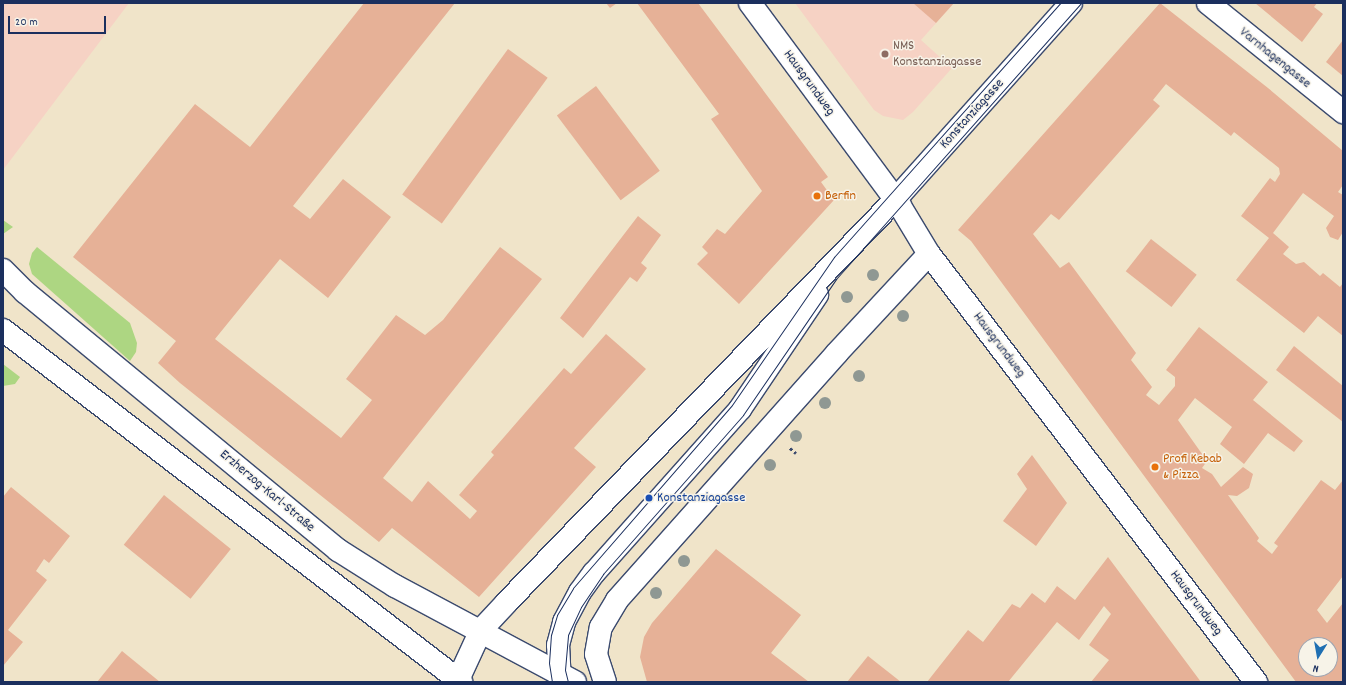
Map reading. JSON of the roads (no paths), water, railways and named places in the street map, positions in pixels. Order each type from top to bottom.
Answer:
[{"type":"street","name":"Hausgrundweg","points":[[750,3],[895,200],[929,254],[1256,682]]},
{"type":"street","name":"Konstanziagasse","points":[[459,681],[481,630],[895,200],[1071,3]]},
{"type":"street","name":"Varnhagengasse","points":[[1208,3],[1343,112]]},
{"type":"street","name":"Konstanziagasse","points":[[564,679],[558,645],[564,622],[580,592],[594,573],[740,409],[830,275],[871,224]]},
{"type":"street","points":[[605,682],[596,654],[601,627],[617,600],[837,353],[929,254]]},
{"type":"street","name":"Erzherzog-Karl-Straße","points":[[3,270],[31,297],[338,550],[395,586],[481,630],[564,679]]},
{"type":"street","points":[[3,330],[459,681]]},
{"type":"tram line","points":[[552,682],[549,663],[551,635],[557,615],[573,588],[732,405],[834,257],[1060,3]]},
{"type":"tram line","points":[[568,682],[565,670],[568,635],[581,607],[603,574],[743,415],[836,279],[1081,3]]},
{"type":"place","name":"NMS Konstanziagasse","points":[[885,54]]},
{"type":"place","name":"Berfin","points":[[817,196]]},
{"type":"place","name":"Profi Kebab & Pizza","points":[[1155,467]]},
{"type":"place","name":"Konstanziagasse","points":[[649,498]]}]
